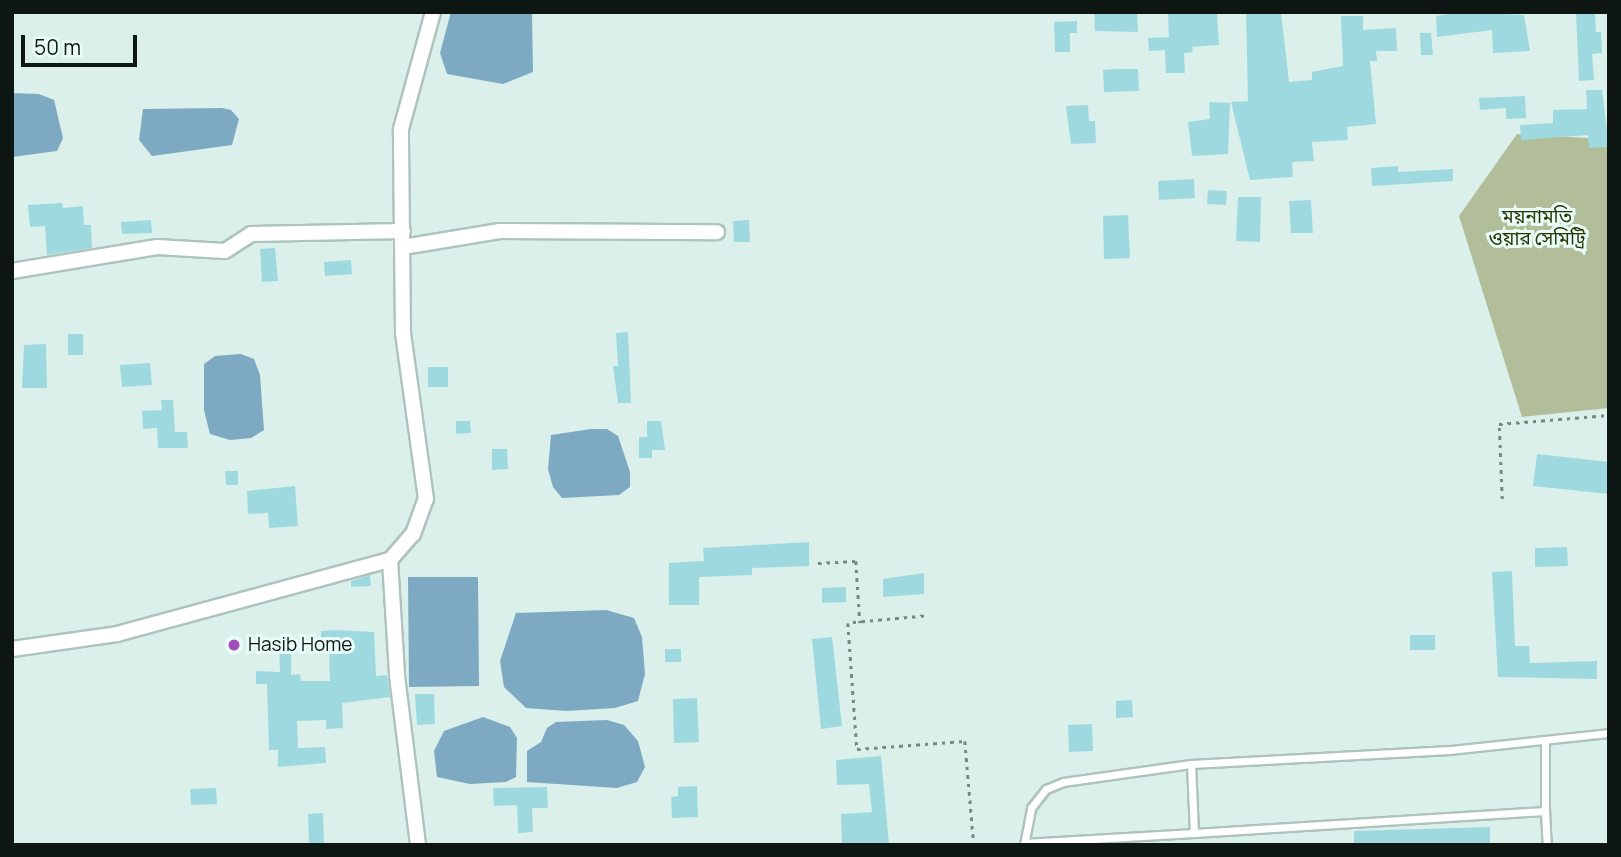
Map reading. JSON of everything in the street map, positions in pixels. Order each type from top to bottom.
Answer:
[{"type":"street","points":[[12,649],[117,634],[390,560],[413,534],[426,499],[403,333],[401,129],[433,12]]},
{"type":"street","points":[[12,271],[157,247],[225,251],[251,234],[403,231]]},
{"type":"street","points":[[403,247],[500,231],[717,232]]},
{"type":"street","points":[[390,560],[397,676],[418,845]]},
{"type":"lane","points":[[1545,811],[1024,844],[1028,815],[1046,789],[1063,782],[1191,764],[1545,742],[1609,733]]},
{"type":"lane","points":[[1545,742],[1547,845]]},
{"type":"lane","points":[[1191,764],[1194,832]]},
{"type":"path","points":[[1502,499],[1499,424],[1609,415]]},
{"type":"path","points":[[818,563],[856,561],[860,622]]},
{"type":"path","points":[[924,616],[848,623],[857,749],[965,741],[974,845]]},
{"type":"green space","name":"ময়নামতি ওয়ার সেমিট্রি","points":[[1517,134],[1609,139],[1609,408],[1522,417],[1459,216]]},
{"type":"water","points":[[451,12],[532,12],[533,72],[503,84],[447,74],[440,53]]},
{"type":"water","points":[[12,93],[39,94],[54,100],[63,138],[57,151],[12,157]]},
{"type":"water","points":[[143,109],[231,110],[239,119],[232,145],[152,156],[139,140]]},
{"type":"water","points":[[241,354],[254,359],[260,375],[264,430],[251,438],[230,440],[210,434],[204,410],[204,364],[215,356]]},
{"type":"water","points":[[607,429],[618,436],[630,472],[630,487],[619,495],[562,498],[553,487],[548,469],[551,435]]},
{"type":"water","points":[[408,577],[478,577],[479,686],[409,687]]},
{"type":"water","points":[[606,610],[634,618],[642,637],[645,674],[638,701],[615,708],[566,711],[526,708],[504,687],[500,661],[516,613]]},
{"type":"water","points":[[483,717],[510,727],[517,738],[516,777],[506,782],[470,784],[437,777],[434,751],[444,731]]},
{"type":"water","points":[[607,720],[624,725],[638,741],[645,767],[637,782],[617,788],[527,782],[527,751],[541,742],[547,728],[556,722]]},
{"type":"building","points":[[1094,12],[1137,12],[1138,32],[1095,31]]},
{"type":"building","points":[[1217,12],[1219,45],[1192,47],[1193,52],[1184,53],[1185,73],[1166,73],[1165,50],[1149,51],[1148,38],[1169,37],[1168,13]]},
{"type":"building","points":[[1246,12],[1281,12],[1289,82],[1312,80],[1312,72],[1343,66],[1341,16],[1363,16],[1363,30],[1396,28],[1397,51],[1376,51],[1377,61],[1370,61],[1376,124],[1347,127],[1348,140],[1312,142],[1314,161],[1292,162],[1293,177],[1250,180],[1231,102],[1248,101]]},
{"type":"building","points":[[1462,12],[1524,15],[1530,51],[1493,53],[1492,30],[1437,37],[1436,16]]},
{"type":"building","points":[[1576,12],[1595,12],[1596,32],[1601,32],[1602,53],[1592,54],[1594,80],[1579,81]]},
{"type":"building","points":[[1077,21],[1077,33],[1070,33],[1070,52],[1055,52],[1054,22]]},
{"type":"building","points":[[1420,33],[1431,33],[1433,55],[1421,55]]},
{"type":"building","points":[[1138,69],[1139,91],[1104,92],[1103,70]]},
{"type":"building","points":[[1586,90],[1602,90],[1609,147],[1589,148],[1588,135],[1521,140],[1520,125],[1553,123],[1553,110],[1587,109]]},
{"type":"building","points":[[1525,96],[1526,118],[1506,119],[1506,108],[1480,110],[1479,98]]},
{"type":"building","points":[[1209,102],[1230,103],[1228,154],[1192,156],[1188,122],[1210,119]]},
{"type":"building","points":[[1088,105],[1089,121],[1095,121],[1096,143],[1071,144],[1066,106]]},
{"type":"building","points":[[1398,166],[1398,172],[1453,169],[1453,181],[1372,186],[1371,168]]},
{"type":"building","points":[[1194,179],[1195,198],[1159,200],[1158,181]]},
{"type":"building","points":[[1208,190],[1227,191],[1226,205],[1207,204]]},
{"type":"building","points":[[1238,197],[1261,197],[1260,242],[1236,241]]},
{"type":"building","points":[[1311,200],[1313,233],[1291,233],[1289,201]]},
{"type":"building","points":[[62,203],[63,208],[83,206],[84,225],[91,225],[92,248],[47,255],[45,226],[30,227],[28,205]]},
{"type":"building","points":[[1128,215],[1130,258],[1104,259],[1103,216]]},
{"type":"building","points":[[151,220],[152,233],[122,234],[121,222]]},
{"type":"building","points":[[749,220],[750,242],[734,242],[733,221]]},
{"type":"building","points":[[275,248],[278,281],[262,282],[260,249]]},
{"type":"building","points":[[351,260],[352,274],[325,276],[324,262]]},
{"type":"building","points":[[628,332],[631,403],[618,403],[613,366],[618,366],[616,333]]},
{"type":"building","points":[[68,334],[83,334],[83,355],[68,355]]},
{"type":"building","points":[[46,344],[47,388],[22,388],[24,345]]},
{"type":"building","points":[[150,363],[152,385],[122,387],[120,365]]},
{"type":"building","points":[[428,367],[448,367],[448,387],[428,387]]},
{"type":"building","points":[[161,400],[173,400],[175,432],[187,432],[188,448],[158,448],[157,428],[143,429],[142,411],[162,410]]},
{"type":"building","points":[[456,421],[470,421],[471,433],[456,434]]},
{"type":"building","points":[[647,421],[661,421],[665,450],[652,450],[652,458],[639,458],[639,437],[647,437]]},
{"type":"building","points":[[492,449],[507,449],[508,469],[492,470]]},
{"type":"building","points":[[1537,454],[1609,462],[1609,494],[1533,486]]},
{"type":"building","points":[[225,471],[238,471],[238,485],[226,485]]},
{"type":"building","points":[[295,486],[298,526],[269,528],[268,513],[248,514],[247,491]]},
{"type":"building","points":[[809,542],[809,566],[752,568],[752,575],[699,577],[699,605],[669,605],[669,563],[704,561],[703,548]]},
{"type":"building","points":[[1567,547],[1568,566],[1535,567],[1535,548]]},
{"type":"building","points":[[1512,571],[1515,646],[1529,646],[1530,663],[1597,661],[1597,679],[1498,677],[1492,572]]},
{"type":"building","points":[[924,573],[924,594],[883,597],[883,579]]},
{"type":"building","points":[[370,575],[371,586],[351,587],[351,581]]},
{"type":"building","points":[[846,587],[846,602],[822,603],[822,588]]},
{"type":"building","points":[[321,631],[374,632],[376,676],[387,675],[390,697],[342,703],[343,728],[326,729],[326,720],[297,721],[298,748],[325,747],[326,763],[278,767],[278,750],[269,750],[267,684],[256,684],[256,671],[280,672],[279,641],[291,641],[291,675],[300,674],[301,681],[330,681],[329,648],[321,648]]},
{"type":"building","points":[[1410,635],[1435,635],[1435,650],[1410,650]]},
{"type":"building","points":[[832,637],[842,726],[821,729],[812,639]]},
{"type":"building","points":[[665,649],[681,649],[681,662],[665,662]]},
{"type":"building","points":[[415,694],[434,694],[435,724],[417,725]]},
{"type":"building","points":[[697,698],[699,742],[674,743],[673,699]]},
{"type":"building","points":[[1132,700],[1133,717],[1116,718],[1116,701]]},
{"type":"building","points":[[1092,724],[1093,751],[1069,752],[1068,725]]},
{"type":"building","points":[[881,756],[889,845],[842,843],[841,814],[872,812],[869,784],[837,785],[836,760]]},
{"type":"building","points":[[697,786],[698,817],[672,818],[671,797],[678,796],[678,787]]},
{"type":"building","points":[[547,787],[548,808],[532,808],[533,832],[518,833],[517,805],[494,806],[493,788]]},
{"type":"building","points":[[216,788],[217,804],[191,805],[190,789]]},
{"type":"building","points":[[323,813],[324,845],[309,845],[308,814]]},
{"type":"building","points":[[1490,827],[1490,845],[1354,845],[1354,831]]},
{"type":"place","name":"Hasib Home","points":[[234,645]]}]
